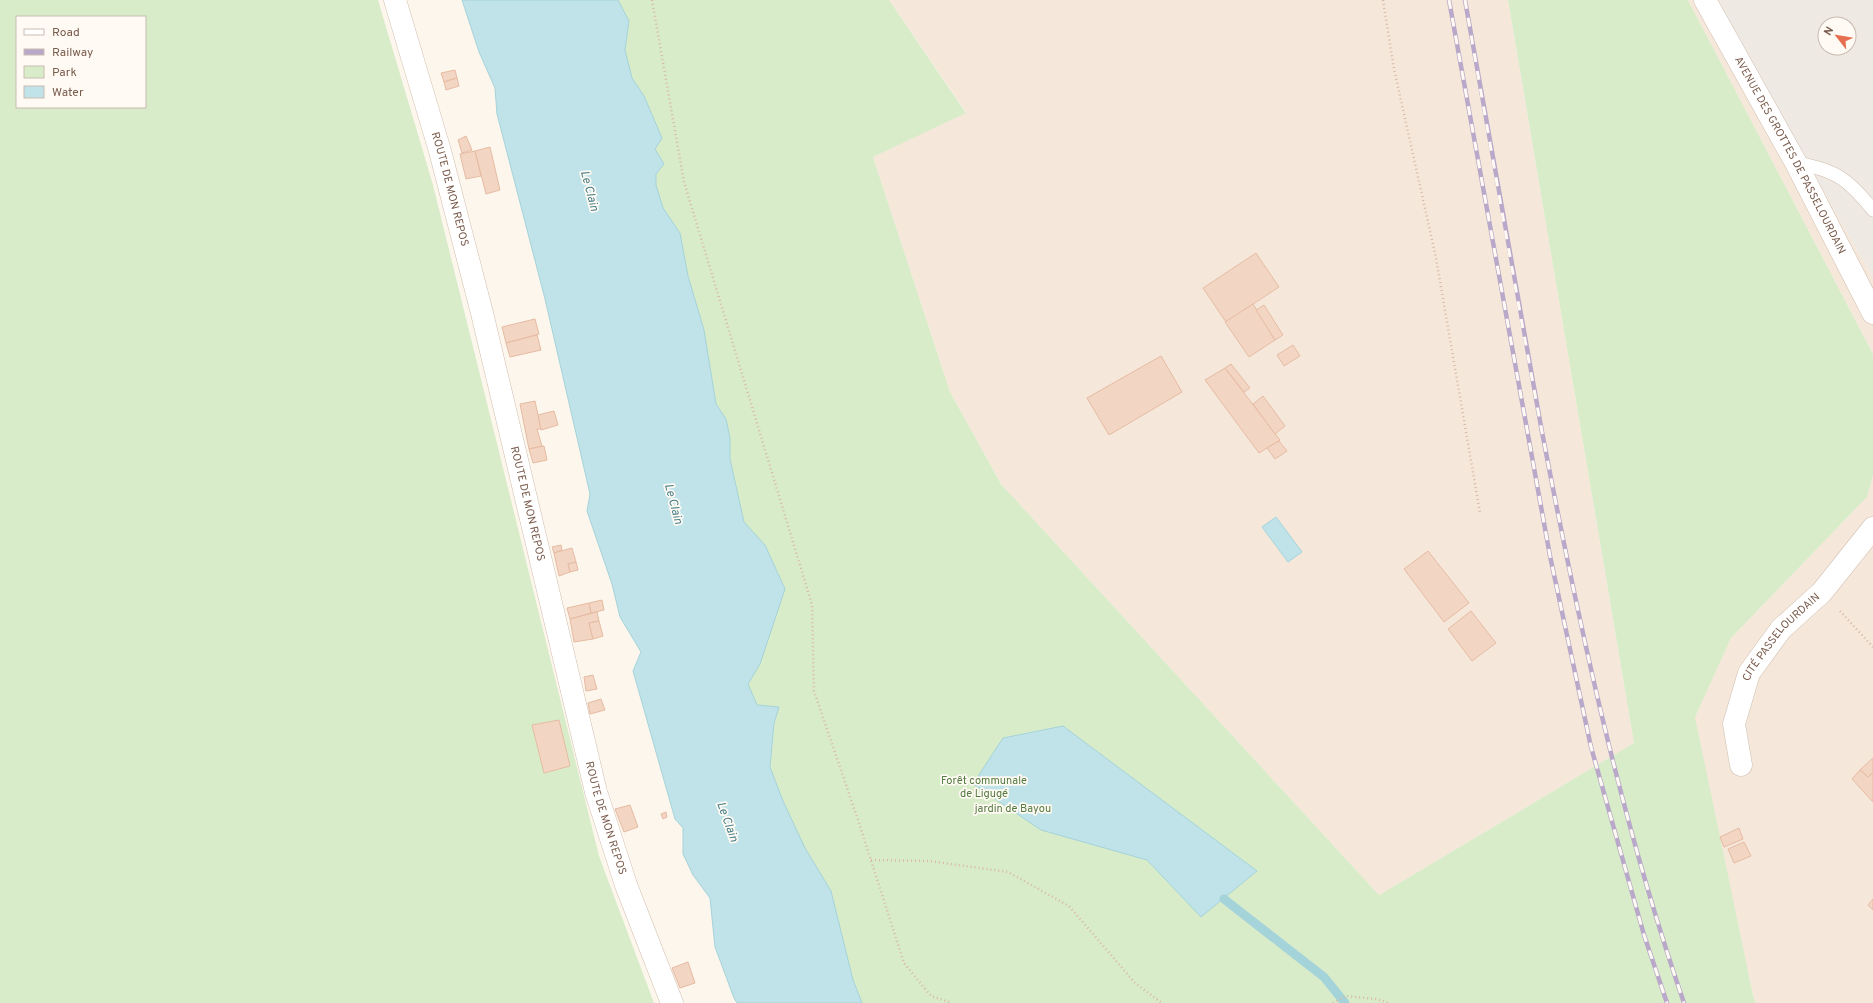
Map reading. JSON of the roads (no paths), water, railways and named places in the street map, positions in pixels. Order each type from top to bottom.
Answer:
[{"type":"street","name":"ROUTE DE MON REPOS","points":[[395,0],[440,151],[478,298],[596,792],[626,885],[672,1003]]},
{"type":"street","name":"AVENUE DES GROTTES DE PASSELOURDAIN","points":[[1705,0],[1796,163],[1873,313]]},
{"type":"street","name":"CITÉ PASSELOURDAIN","points":[[1741,765],[1734,724],[1749,673],[1781,629],[1822,592],[1873,528]]},
{"type":"lane","points":[[1796,163],[1834,172],[1856,189],[1873,210]]},
{"type":"water","name":"Le Clain","points":[[462,0],[618,0],[629,21],[625,50],[632,78],[644,96],[662,138],[655,149],[664,164],[656,174],[656,185],[663,208],[680,233],[688,276],[704,330],[716,404],[726,419],[730,438],[730,459],[744,522],[765,545],[785,589],[760,664],[748,684],[757,705],[779,707],[774,723],[770,767],[783,801],[805,848],[831,891],[853,980],[862,1003],[737,1003],[734,998],[715,947],[710,898],[693,875],[683,854],[683,828],[675,819],[633,671],[641,652],[620,617],[612,584],[587,511],[590,494],[545,299],[497,114],[495,88],[479,52]]},
{"type":"water","points":[[1276,517],[1302,552],[1288,562],[1262,527]]},
{"type":"water","points":[[1063,726],[1257,871],[1201,917],[1147,860],[1041,830],[973,784],[1003,738]]},
{"type":"waterway","points":[[1224,899],[1324,977],[1345,1003]]},
{"type":"railway","points":[[1449,0],[1550,556],[1591,747],[1644,935],[1667,1003]]},
{"type":"railway","points":[[1465,0],[1542,432],[1586,648],[1640,862],[1684,1003]]},
{"type":"park label","name":"Forêt communale de Ligugé","points":[[984,787]]},
{"type":"park label","name":"jardin de Bayou","points":[[1013,809]]}]
